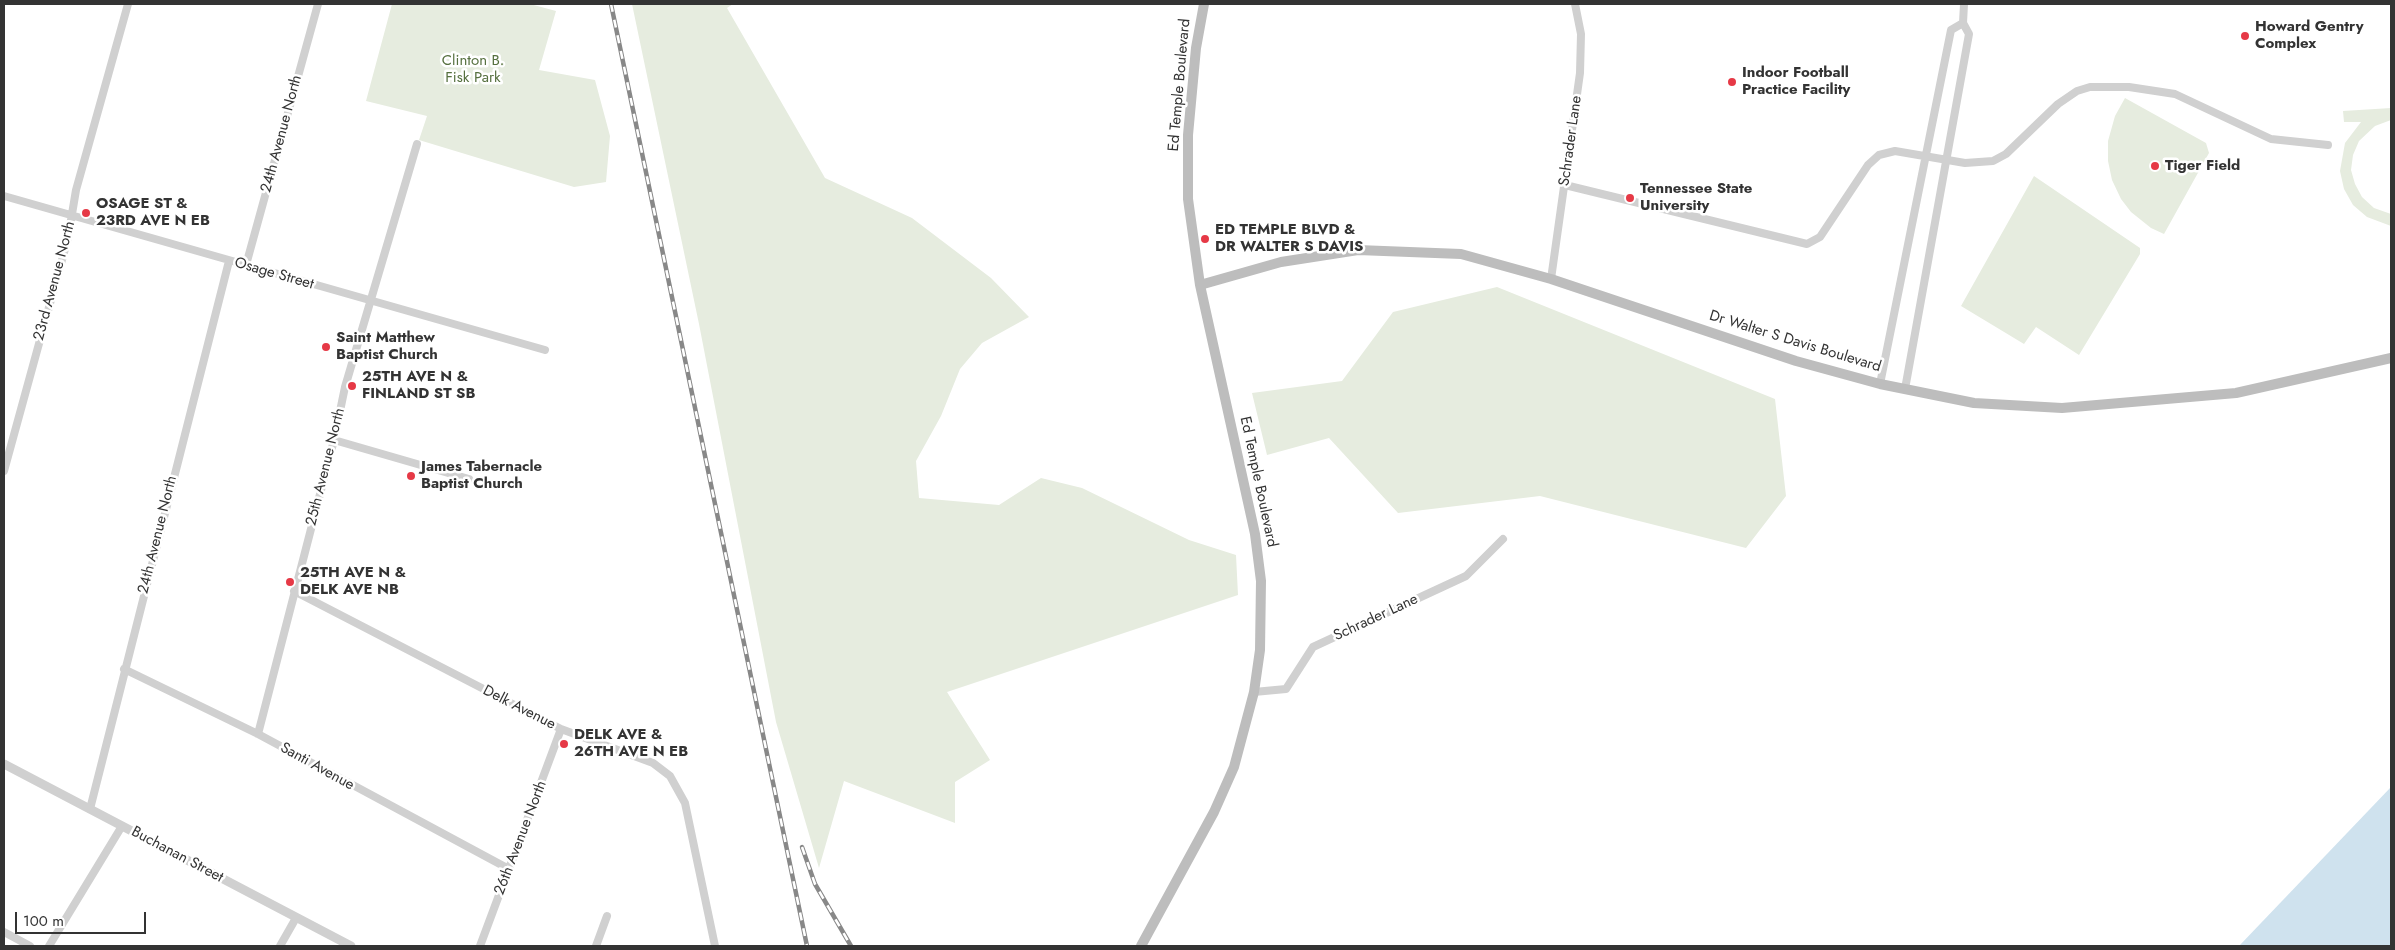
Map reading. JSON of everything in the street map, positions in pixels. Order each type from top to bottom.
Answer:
[{"type":"main road","name":"Ed Temple Boulevard","points":[[1141,946],[1214,812],[1234,767],[1254,692],[1260,650],[1261,581],[1256,534],[1200,285],[1188,199],[1188,135],[1196,48],[1204,4]]},
{"type":"main road","name":"Dr Walter S Davis Boulevard","points":[[1200,285],[1281,262],[1358,250],[1461,254],[1551,279],[1796,362],[1880,384],[1974,403],[2062,408],[2236,394],[2391,358]]},
{"type":"street","name":"23rd Avenue North","points":[[4,471],[68,238],[76,190],[128,4]]},
{"type":"street","name":"24th Avenue North","points":[[246,265],[318,4]]},
{"type":"street","name":"Schrader Lane","points":[[1551,279],[1581,57],[1581,34],[1575,4]]},
{"type":"street","points":[[1905,389],[1969,34],[1963,22],[1964,4]]},
{"type":"street","points":[[1880,384],[1951,30],[1963,22]]},
{"type":"street","points":[[1565,185],[1807,244],[1814,242],[1820,237],[1868,165],[1876,157],[1889,151],[1974,163],[1993,161],[2006,154],[2062,100],[2082,89],[2108,86],[2140,88],[2175,94],[2271,138],[2328,145]]},
{"type":"street","name":"25th Avenue North","points":[[258,734],[334,440],[345,387],[417,144]]},
{"type":"street","name":"Osage Street","points":[[4,196],[545,350]]},
{"type":"street","name":"24th Avenue North","points":[[90,809],[228,261]]},
{"type":"street","points":[[334,440],[469,479]]},
{"type":"street","name":"Schrader Lane","points":[[1254,692],[1286,689],[1312,647],[1466,576],[1502,538]]},
{"type":"street","name":"Delk Avenue","points":[[294,591],[561,729],[653,763],[670,776],[685,803],[715,946]]},
{"type":"street","name":"Santi Avenue","points":[[124,669],[258,734],[362,792],[509,869]]},
{"type":"street","name":"26th Avenue North","points":[[480,946],[561,729]]},
{"type":"street","name":"Buchanan Street","points":[[4,764],[351,946]]},
{"type":"street","points":[[49,946],[122,826]]},
{"type":"street","points":[[596,946],[607,916]]},
{"type":"street","points":[[280,946],[296,918]]},
{"type":"street","points":[[4,932],[30,946]]},
{"type":"green space","name":"Clinton B. Fisk Park","points":[[392,4],[530,4],[556,11],[539,70],[595,80],[610,136],[606,182],[574,187],[419,140],[427,116],[366,101]]},
{"type":"green space","points":[[632,4],[733,4],[727,8],[825,178],[912,218],[991,278],[1029,317],[982,343],[960,369],[941,416],[916,461],[919,498],[999,505],[1041,478],[1082,488],[1189,540],[1236,555],[1238,595],[947,692],[990,760],[955,782],[955,823],[844,781],[819,868],[776,722],[699,324]]},
{"type":"green space","name":"Tiger Field","points":[[2125,98],[2206,143],[2209,153],[2164,234],[2151,228],[2131,212],[2121,199],[2112,180],[2108,161],[2108,141],[2115,116]]},
{"type":"green space","points":[[2391,108],[2391,120],[2375,126],[2359,141],[2353,155],[2351,170],[2355,184],[2362,197],[2374,208],[2391,214],[2391,226],[2367,217],[2353,205],[2344,189],[2340,171],[2345,143],[2361,122],[2344,122],[2343,111]]},
{"type":"green space","points":[[2034,176],[2140,248],[2140,254],[2079,355],[2036,327],[2024,344],[1961,306]]},
{"type":"green space","points":[[1497,287],[1775,399],[1786,496],[1746,548],[1540,496],[1398,513],[1329,438],[1267,455],[1252,393],[1342,381],[1393,312]]},
{"type":"water","points":[[2391,787],[2391,946],[2239,946]]},
{"type":"railway","points":[[611,4],[807,946]]},
{"type":"railway","points":[[802,847],[815,884],[851,946]]},
{"type":"place","name":"Howard Gentry Complex","points":[[2245,36]]},
{"type":"place","name":"Indoor Football Practice Facility","points":[[1732,82]]},
{"type":"place","name":"Tiger Field","points":[[2155,166]]},
{"type":"place","name":"Tennessee State University","points":[[1630,198]]},
{"type":"place","name":"OSAGE ST & 23RD AVE N EB","points":[[86,213]]},
{"type":"place","name":"ED TEMPLE BLVD & DR WALTER S DAVIS","points":[[1205,239]]},
{"type":"place","name":"Saint Matthew Baptist Church","points":[[326,347]]},
{"type":"place","name":"25TH AVE N & FINLAND ST SB","points":[[352,386]]},
{"type":"place","name":"James Tabernacle Baptist Church","points":[[411,476]]},
{"type":"place","name":"25TH AVE N & DELK AVE NB","points":[[290,582]]},
{"type":"place","name":"DELK AVE & 26TH AVE N EB","points":[[564,744]]}]
